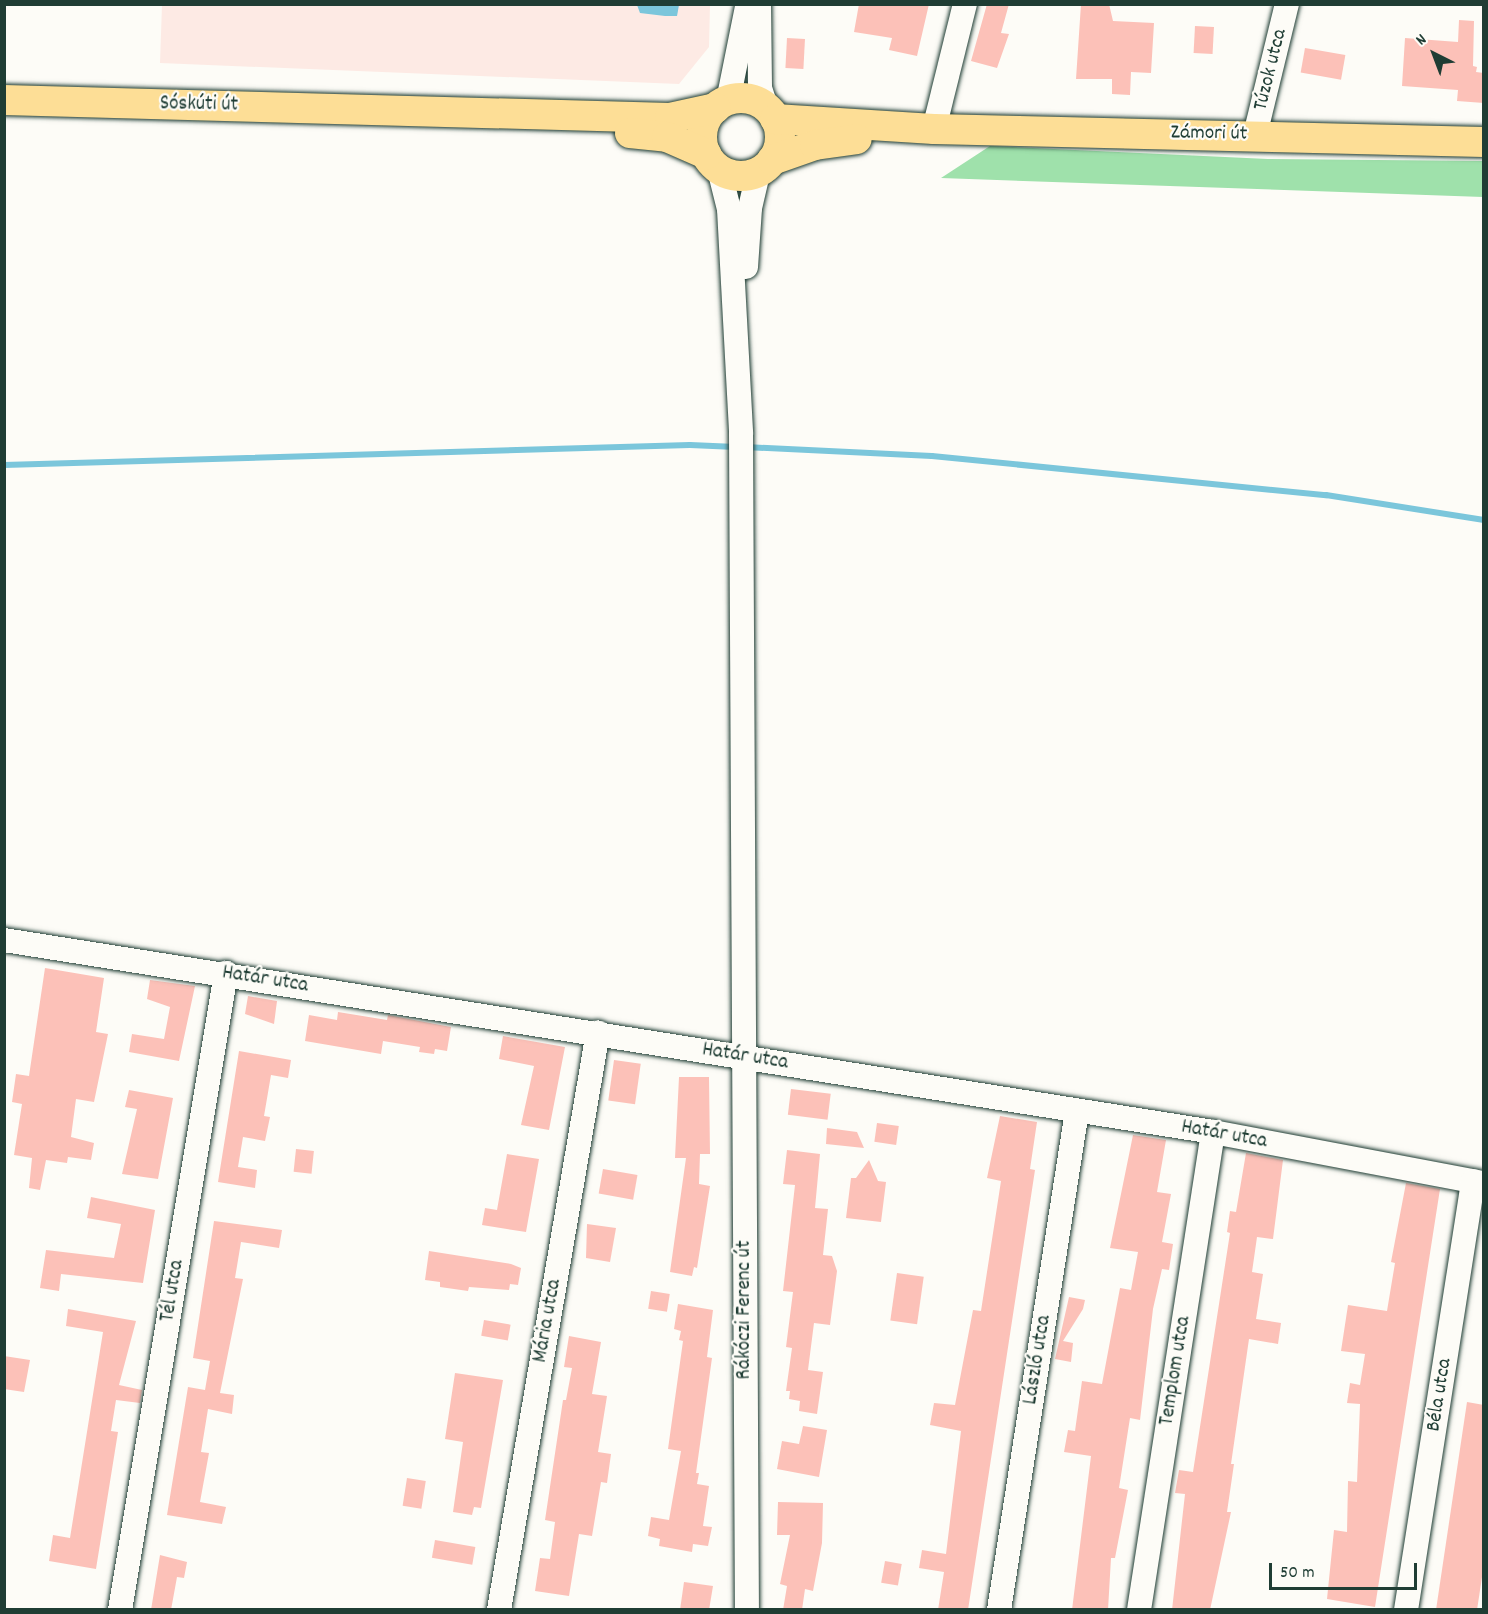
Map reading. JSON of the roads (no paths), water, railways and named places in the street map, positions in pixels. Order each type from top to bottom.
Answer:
[{"type":"main road","name":"Sóskúti út","points":[[4,100],[670,118],[722,104]]},
{"type":"main road","points":[[752,100],[771,114],[780,140],[765,166],[738,176],[712,162],[702,134],[722,104],[752,100]]},
{"type":"main road","name":"Sóskúti út","points":[[394,110],[667,137],[712,162]]},
{"type":"main road","name":"Zámori út","points":[[771,114],[934,129],[1484,142]]},
{"type":"main road","name":"Zámori út","points":[[765,166],[815,145],[893,138],[934,129]]},
{"type":"street","points":[[722,104],[747,4]]},
{"type":"street","points":[[759,4],[760,88],[771,114]]},
{"type":"street","points":[[934,129],[965,4]]},
{"type":"street","name":"Túzok utca","points":[[1255,135],[1287,4]]},
{"type":"street","points":[[712,162],[729,209],[738,350]]},
{"type":"street","points":[[738,350],[750,208],[765,166]]},
{"type":"street","name":"Rákóczi Ferenc út","points":[[738,350],[742,467],[747,1610]]},
{"type":"street","name":"Határ utca","points":[[4,940],[226,973],[1213,1132],[1478,1182]]},
{"type":"street","name":"Tél utca","points":[[120,1610],[226,973]]},
{"type":"street","name":"Mária utca","points":[[499,1610],[597,1032]]},
{"type":"street","name":"László utca","points":[[999,1610],[1077,1111]]},
{"type":"street","name":"Templom utca","points":[[1139,1610],[1213,1132]]},
{"type":"street","name":"Béla utca","points":[[1406,1610],[1478,1182]]},
{"type":"water","points":[[637,4],[679,5],[677,16],[665,16],[640,13]]},
{"type":"waterway","points":[[4,465],[690,445],[736,447]]},
{"type":"waterway","points":[[746,447],[932,456],[1326,495],[1484,520]]}]
